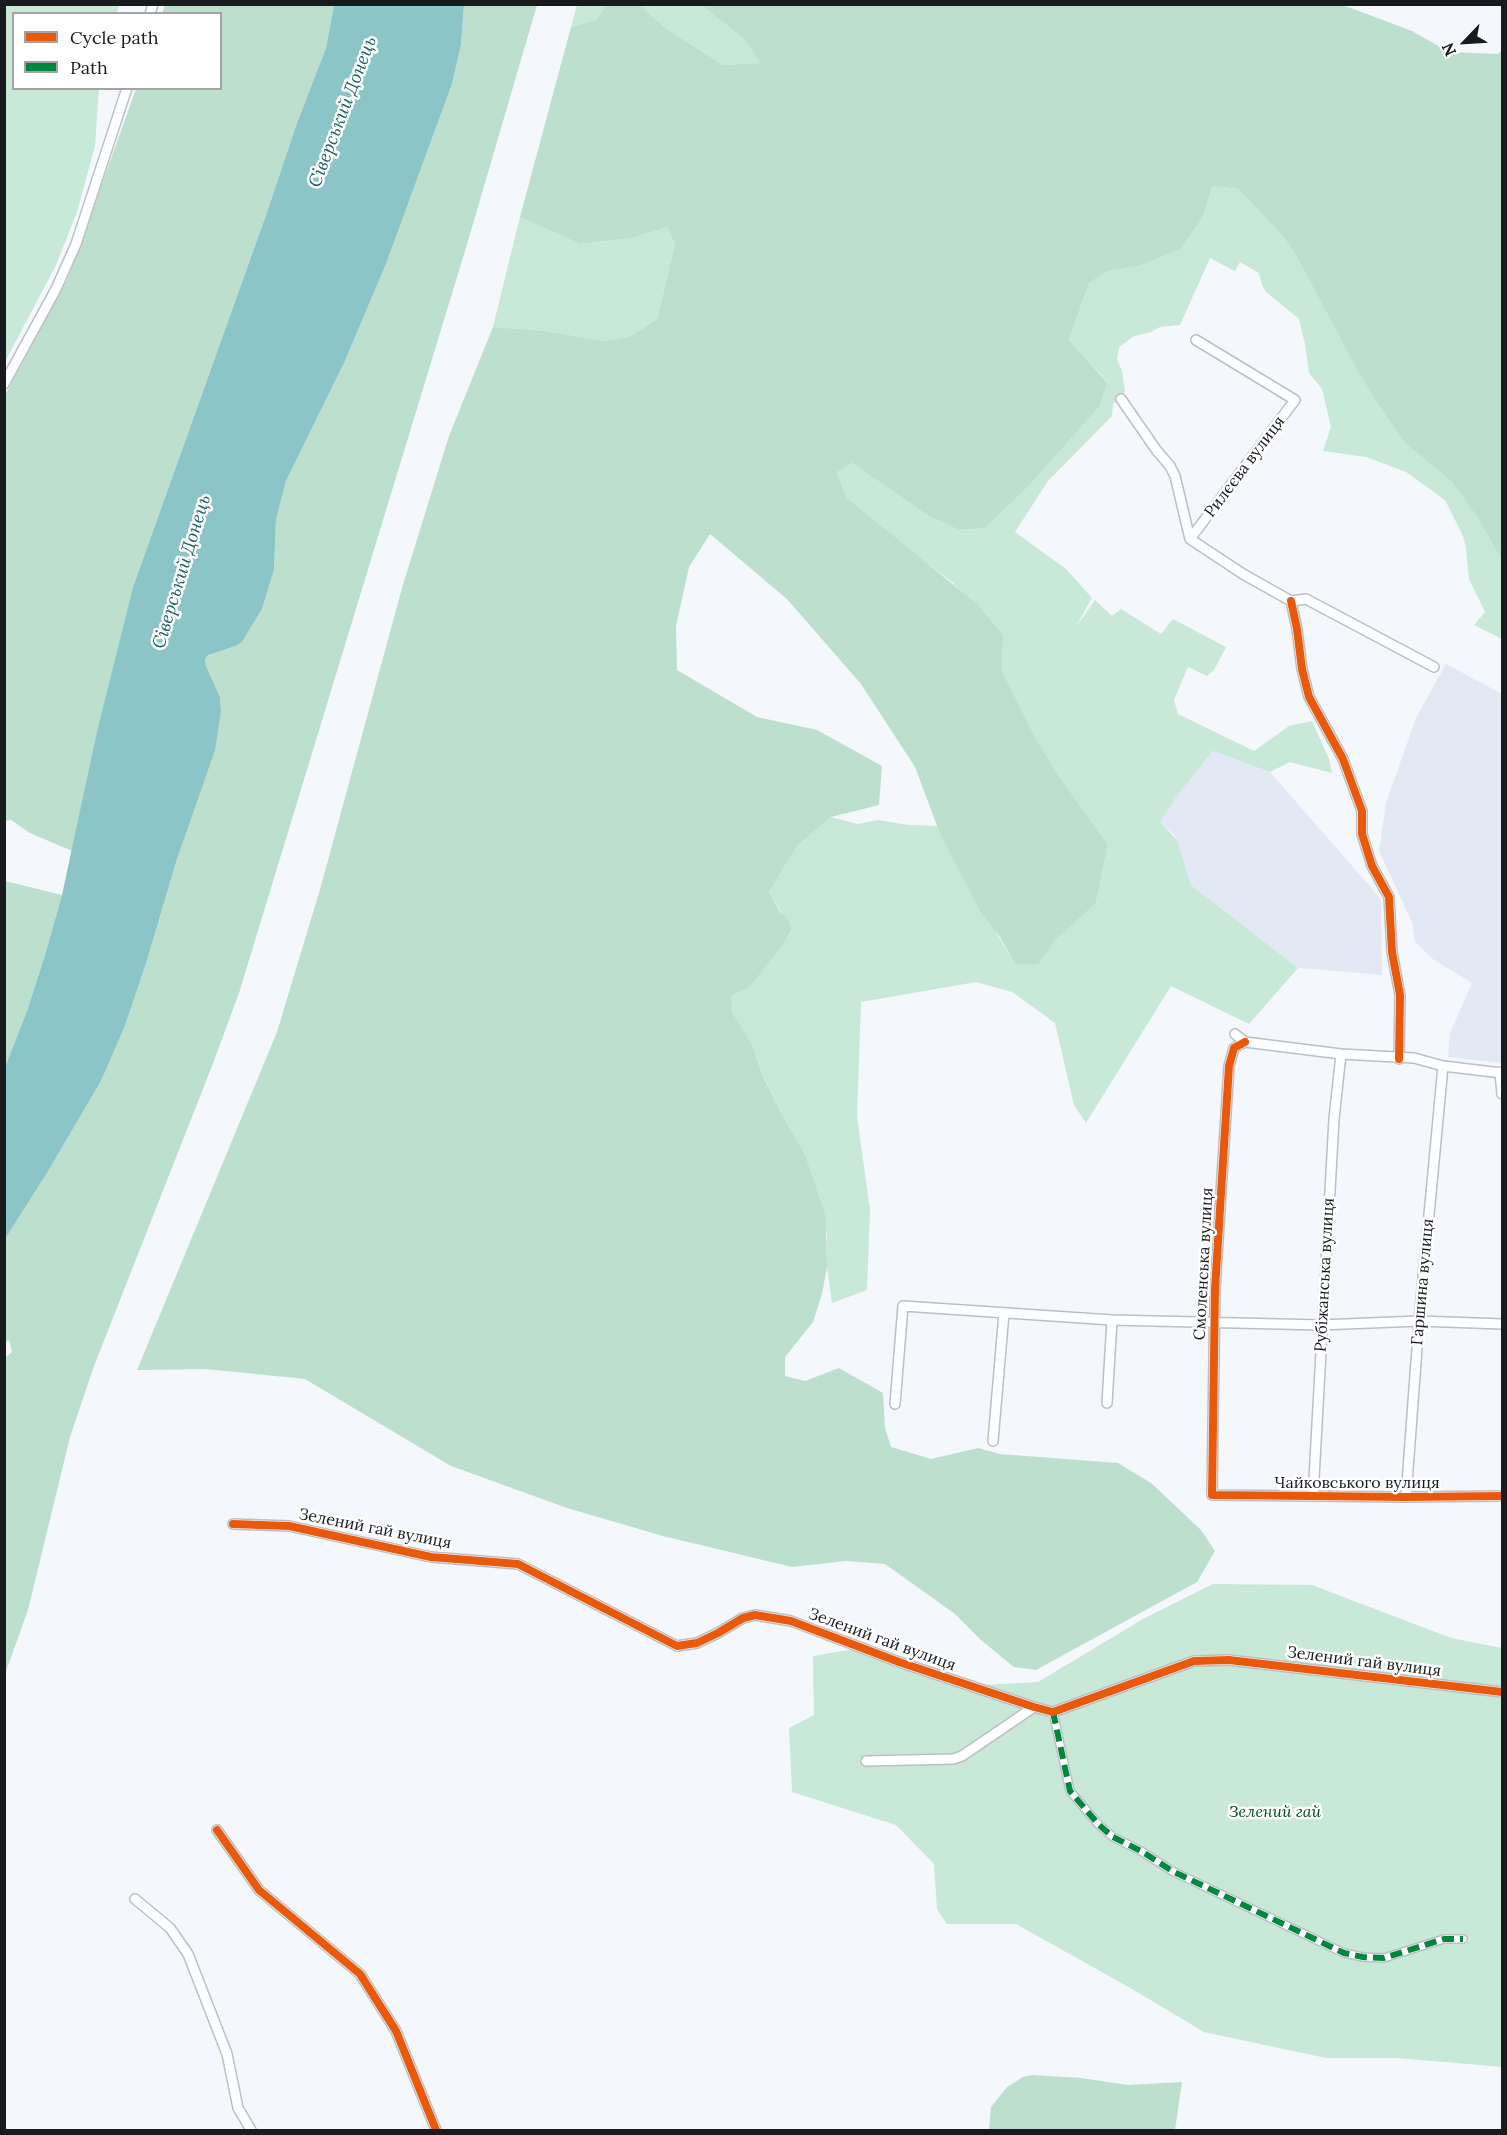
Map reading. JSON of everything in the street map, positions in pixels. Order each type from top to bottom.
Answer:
[{"type":"street","points":[[4,384],[56,289],[76,244],[126,90]]},
{"type":"street","name":"Рилєєва вулиця","points":[[1190,539],[1295,400],[1196,340]]},
{"type":"street","name":"Рилєєва вулиця","points":[[1121,399],[1175,476],[1190,539]]},
{"type":"street","points":[[1190,539],[1243,574],[1290,601],[1306,599],[1434,667]]},
{"type":"street","points":[[1290,601],[1309,697],[1343,759],[1362,811],[1362,834],[1372,866],[1389,897],[1392,952],[1400,995],[1399,1059]]},
{"type":"street","points":[[1235,1034],[1245,1042],[1341,1054],[1399,1059],[1414,1058],[1443,1066],[1501,1073],[1503,1094]]},
{"type":"street","name":"Смоленська вулиця","points":[[1212,1495],[1214,1321],[1229,1066],[1234,1048],[1245,1042]]},
{"type":"street","name":"Рубіжанська вулиця","points":[[1313,1496],[1334,1119],[1341,1054]]},
{"type":"street","name":"Гаршина вулиця","points":[[1406,1497],[1419,1321],[1443,1066]]},
{"type":"street","points":[[895,1404],[903,1306],[1112,1320],[1321,1325],[1419,1321],[1503,1324]]},
{"type":"street","points":[[993,1441],[1004,1313]]},
{"type":"street","points":[[1107,1403],[1112,1320]]},
{"type":"street","name":"Чайковського вулиця","points":[[1212,1495],[1503,1496]]},
{"type":"street","name":"Зелений гай вулиця","points":[[233,1524],[289,1526],[431,1557],[518,1564],[677,1646],[697,1643],[718,1634],[742,1618],[755,1615],[791,1621],[899,1662],[1053,1712],[1194,1661],[1229,1660],[1503,1692]]},
{"type":"street","points":[[866,1761],[953,1759],[962,1756],[1034,1707]]},
{"type":"street","points":[[1053,1712],[1070,1791],[1113,1837],[1142,1851],[1172,1871],[1344,1953],[1384,1958],[1444,1939],[1463,1939]]},
{"type":"street","points":[[217,1830],[259,1890],[360,1974],[396,2031],[436,2130]]},
{"type":"street","points":[[135,1899],[170,1928],[188,1954],[227,2054],[238,2108],[251,2130]]},
{"type":"shaded area","points":[[1446,664],[1502,694],[1502,1063],[1448,1057],[1450,1033],[1472,983],[1434,960],[1415,942],[1412,922],[1379,851],[1386,803],[1416,718]]},
{"type":"shaded area","points":[[1213,751],[1270,772],[1381,899],[1382,975],[1298,968],[1191,885],[1175,835],[1159,822],[1174,799]]},
{"type":"green space","points":[[5,4],[120,5],[116,12],[12,12],[12,90],[99,90],[95,146],[77,212],[56,265],[5,362]]},
{"type":"green space","points":[[165,5],[334,5],[326,48],[297,123],[133,587],[97,731],[72,851],[30,833],[11,820],[5,821],[4,397],[68,278],[136,90],[222,90],[222,12],[162,12]]},
{"type":"green space","points":[[464,5],[537,5],[468,241],[239,993],[94,1366],[70,1437],[28,1610],[5,1674],[4,1359],[12,1352],[9,1340],[5,1342],[5,1239],[101,1081],[148,957],[221,711],[220,697],[205,659],[208,655],[242,642],[262,609],[274,570],[276,520],[286,481],[344,363],[386,264],[452,84],[461,45]]},
{"type":"green space","points":[[577,5],[606,5],[597,19],[571,27]]},
{"type":"green space","points":[[606,5],[640,5],[664,27],[723,65],[761,63],[744,39],[701,5],[1343,5],[1412,31],[1449,52],[1497,54],[1502,51],[1502,561],[1478,518],[1451,481],[1406,444],[1375,399],[1296,255],[1282,235],[1238,189],[1213,186],[1202,218],[1180,249],[1138,266],[1106,272],[1089,283],[1069,340],[1107,382],[1100,406],[1025,490],[985,528],[959,530],[927,515],[852,463],[837,472],[847,498],[977,604],[1003,635],[1002,671],[1035,737],[1059,776],[1108,845],[1096,903],[1053,942],[1038,964],[1015,964],[1000,937],[980,912],[939,831],[915,767],[861,684],[787,599],[710,534],[689,567],[676,626],[677,670],[757,717],[817,730],[882,766],[879,805],[831,817],[797,846],[769,892],[792,930],[750,986],[731,996],[732,1012],[753,1047],[764,1078],[804,1152],[826,1218],[827,1267],[822,1294],[813,1322],[785,1357],[785,1376],[805,1381],[839,1368],[883,1393],[885,1428],[891,1447],[931,1459],[978,1448],[1000,1454],[1118,1463],[1151,1483],[1201,1530],[1215,1551],[1197,1582],[1036,1670],[1014,1667],[981,1640],[955,1614],[885,1564],[846,1561],[792,1567],[663,1536],[567,1508],[451,1466],[305,1379],[205,1369],[137,1370],[277,1032],[321,886],[402,588],[449,436],[493,327],[547,331],[603,341],[629,337],[657,319],[675,244],[667,227],[633,238],[580,244],[520,217],[571,27],[597,19]]},
{"type":"green space","points":[[640,5],[701,5],[744,39],[762,63],[723,65],[664,27]]},
{"type":"green space","points":[[1213,186],[1238,189],[1282,235],[1296,255],[1346,347],[1406,444],[1451,481],[1478,518],[1502,561],[1502,639],[1474,625],[1485,612],[1469,579],[1463,536],[1445,500],[1406,472],[1366,457],[1323,451],[1331,427],[1322,389],[1309,373],[1299,319],[1266,292],[1259,273],[1240,262],[1235,271],[1210,258],[1180,325],[1160,327],[1134,336],[1119,347],[1117,359],[1122,371],[1125,392],[1113,404],[1112,416],[1048,481],[1015,532],[1066,569],[1092,598],[1075,628],[1095,600],[1112,616],[1121,609],[1161,634],[1173,619],[1226,647],[1214,670],[1207,676],[1188,667],[1174,700],[1178,714],[1254,751],[1289,726],[1312,721],[1329,759],[1332,773],[1290,762],[1270,772],[1213,751],[1176,797],[1160,822],[1177,840],[1191,885],[1298,968],[1249,1024],[1171,986],[1086,1123],[1074,1105],[1055,1023],[1012,992],[976,982],[861,1002],[857,1116],[870,1210],[867,1290],[832,1303],[827,1267],[827,1234],[804,1152],[782,1115],[755,1052],[732,1012],[730,996],[784,943],[792,931],[769,892],[797,846],[831,817],[858,824],[878,820],[908,825],[937,826],[980,912],[994,929],[1015,964],[1038,963],[1052,942],[1096,903],[1108,845],[1059,776],[1035,737],[1002,671],[1003,635],[951,581],[847,498],[837,472],[852,463],[927,515],[959,530],[985,528],[1025,490],[1100,406],[1107,381],[1069,340],[1089,283],[1106,272],[1138,266],[1202,218]]},
{"type":"green space","points":[[520,217],[580,244],[633,238],[667,227],[675,244],[657,319],[629,337],[603,341],[547,331],[493,327]]},
{"type":"green space","points":[[5,881],[62,895],[27,1011],[5,1067]]},
{"type":"green space","name":"Зелений гай","points":[[1213,1584],[1312,1585],[1451,1638],[1502,1648],[1502,2067],[1398,2058],[1326,2058],[1204,2032],[1016,1924],[947,1924],[937,1909],[934,1864],[896,1825],[792,1792],[789,1728],[814,1715],[813,1656],[855,1649],[963,1686],[1038,1682],[1143,1619]]},
{"type":"green space","points":[[1032,2075],[1081,2078],[1128,2085],[1182,2082],[1175,2130],[989,2130],[991,2107],[1007,2087],[1023,2077]]},
{"type":"water","name":"Сіверський Донець","points":[[334,5],[464,5],[461,45],[452,84],[386,264],[344,363],[286,481],[276,520],[274,570],[262,609],[242,642],[208,655],[205,659],[220,697],[221,711],[215,750],[177,859],[125,1025],[101,1081],[5,1239],[5,1067],[27,1011],[62,895],[97,731],[133,587],[297,123],[326,48]]},
{"type":"marked path","points":[[1053,1712],[1070,1791],[1099,1825],[1113,1837],[1141,1851],[1172,1871],[1344,1953],[1384,1958],[1444,1939],[1463,1939]]},
{"type":"cycle path","points":[[1291,601],[1309,697],[1343,759],[1362,811],[1362,834],[1372,866],[1389,897],[1392,952],[1400,995],[1399,1059]]},
{"type":"cycle path","points":[[1245,1042],[1234,1048],[1229,1066],[1215,1289],[1212,1495],[1502,1496]]},
{"type":"cycle path","points":[[233,1524],[289,1526],[431,1557],[518,1564],[677,1646],[697,1643],[743,1618],[755,1615],[791,1621],[899,1662],[1053,1712],[1194,1661],[1229,1660],[1502,1692]]},
{"type":"cycle path","points":[[217,1830],[259,1890],[360,1974],[396,2031],[436,2130]]}]
